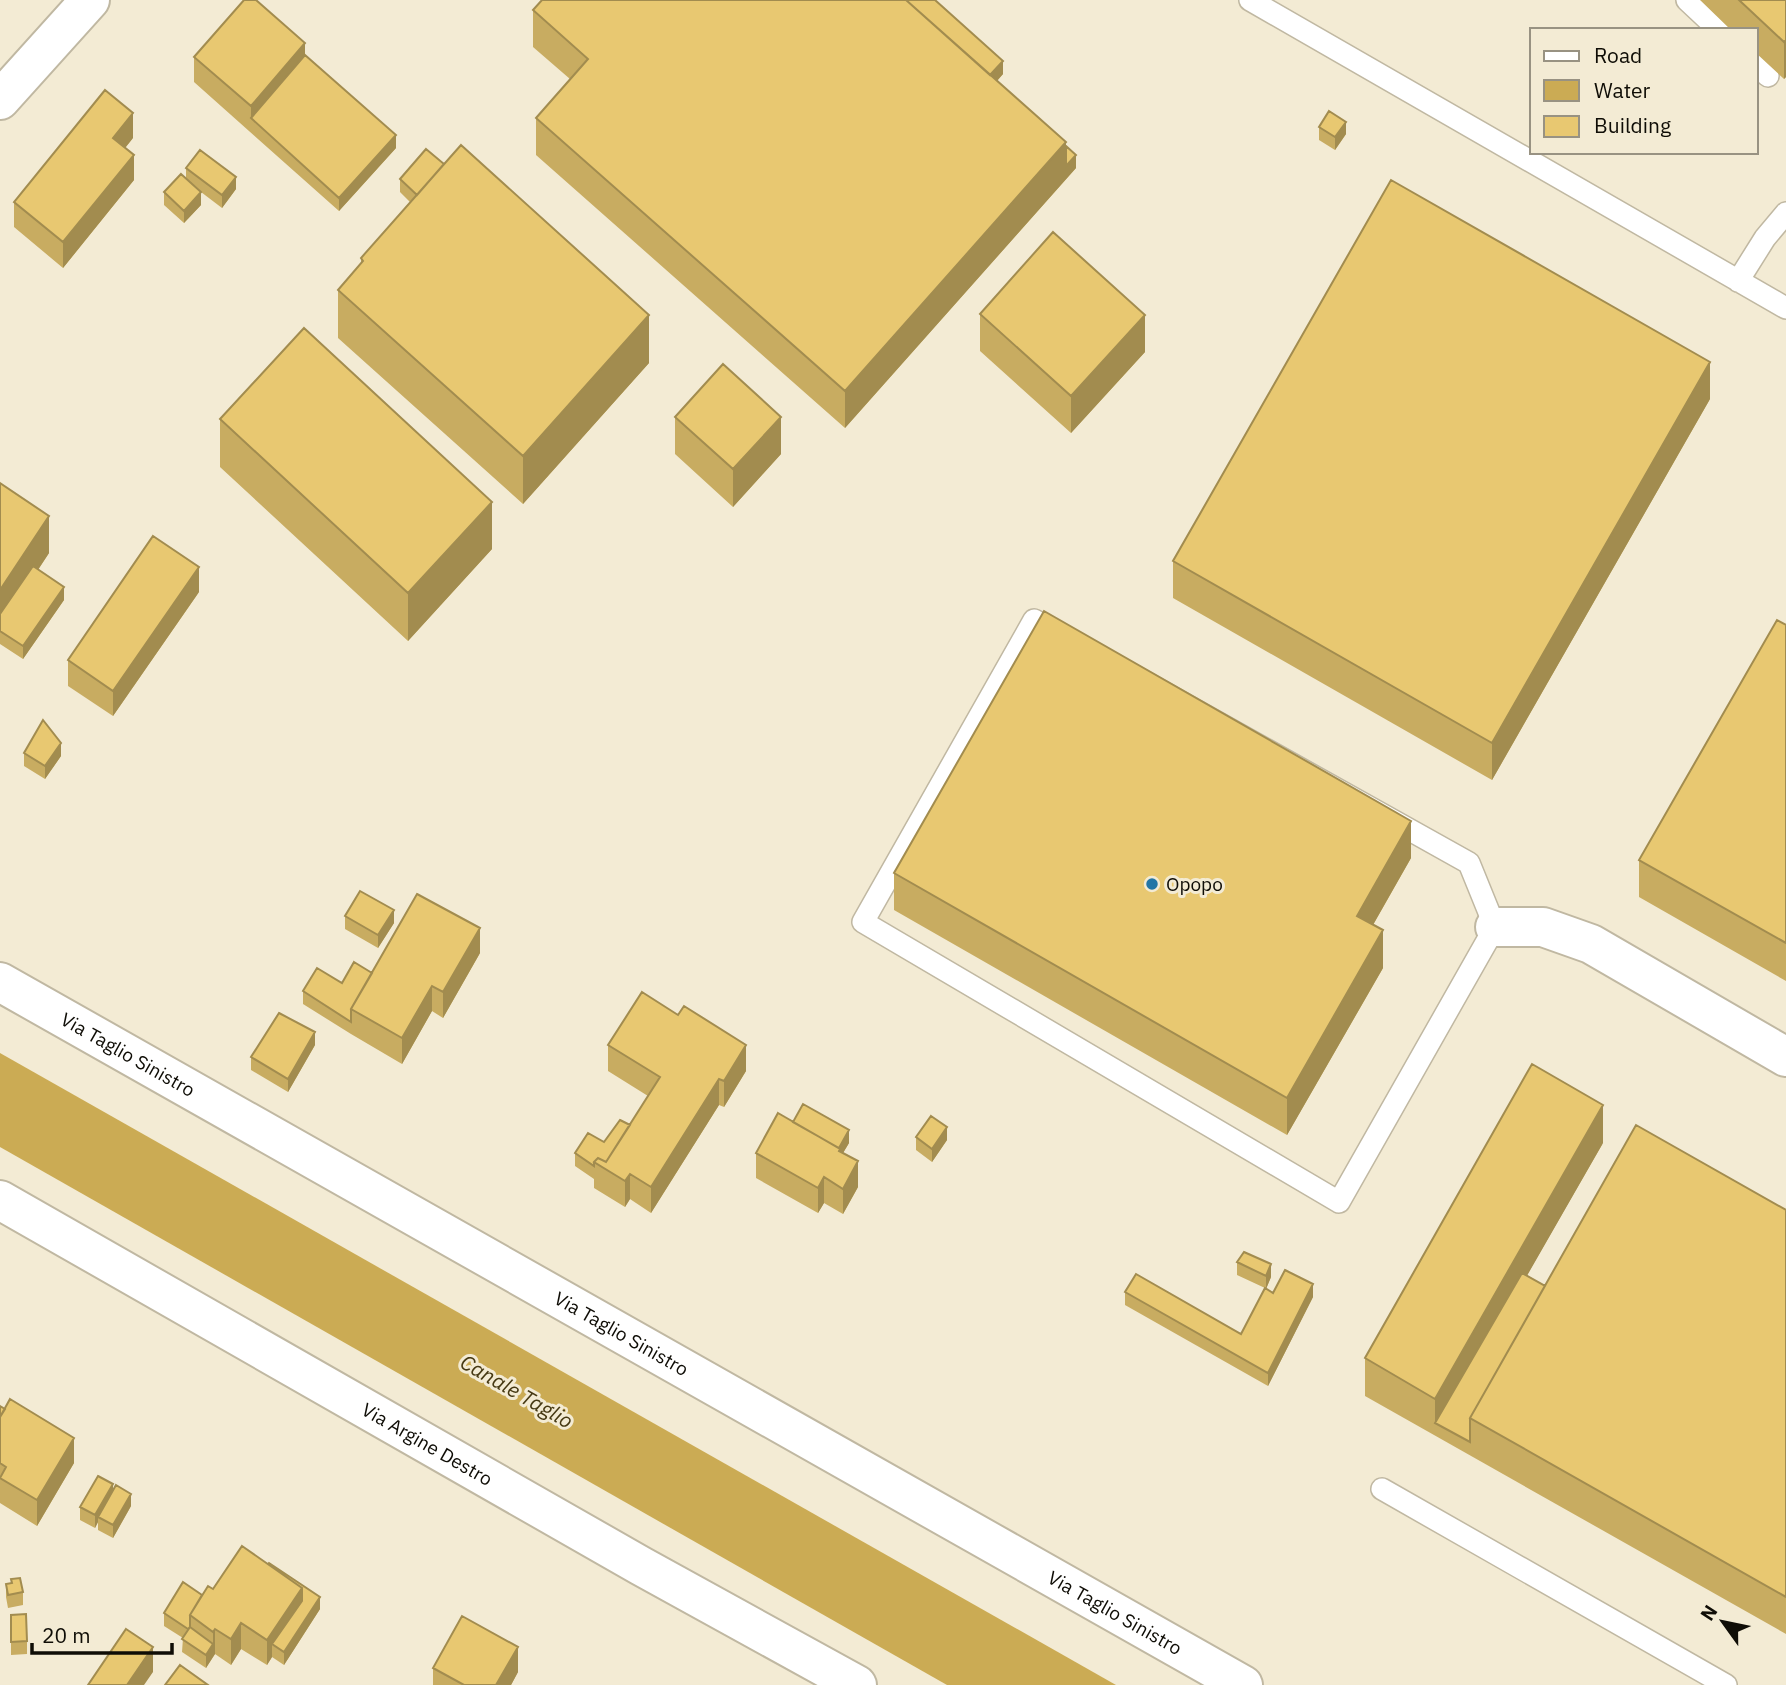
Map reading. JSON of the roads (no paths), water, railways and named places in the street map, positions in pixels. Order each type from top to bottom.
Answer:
[{"type":"street","points":[[0,100],[90,0]]},
{"type":"street","points":[[1494,927],[1543,927],[1591,944],[1786,1057]]},
{"type":"street","name":"Via Taglio Sinistro","points":[[0,982],[1243,1685]]},
{"type":"street","name":"Via Argine Destro","points":[[0,1200],[641,1566],[857,1685]]},
{"type":"lane","points":[[1250,0],[1786,309]]},
{"type":"lane","points":[[1687,0],[1717,28]]},
{"type":"lane","points":[[1738,281],[1765,238],[1786,213]]},
{"type":"lane","points":[[1034,620],[1469,863],[1494,927],[1339,1202],[863,922],[1034,620]]},
{"type":"lane","points":[[1382,1489],[1726,1685]]},
{"type":"water","name":"Canale Taglio","points":[[0,1053],[1116,1685],[947,1685],[0,1147]]},
{"type":"place","name":"Opopo","points":[[1152,884]]}]
